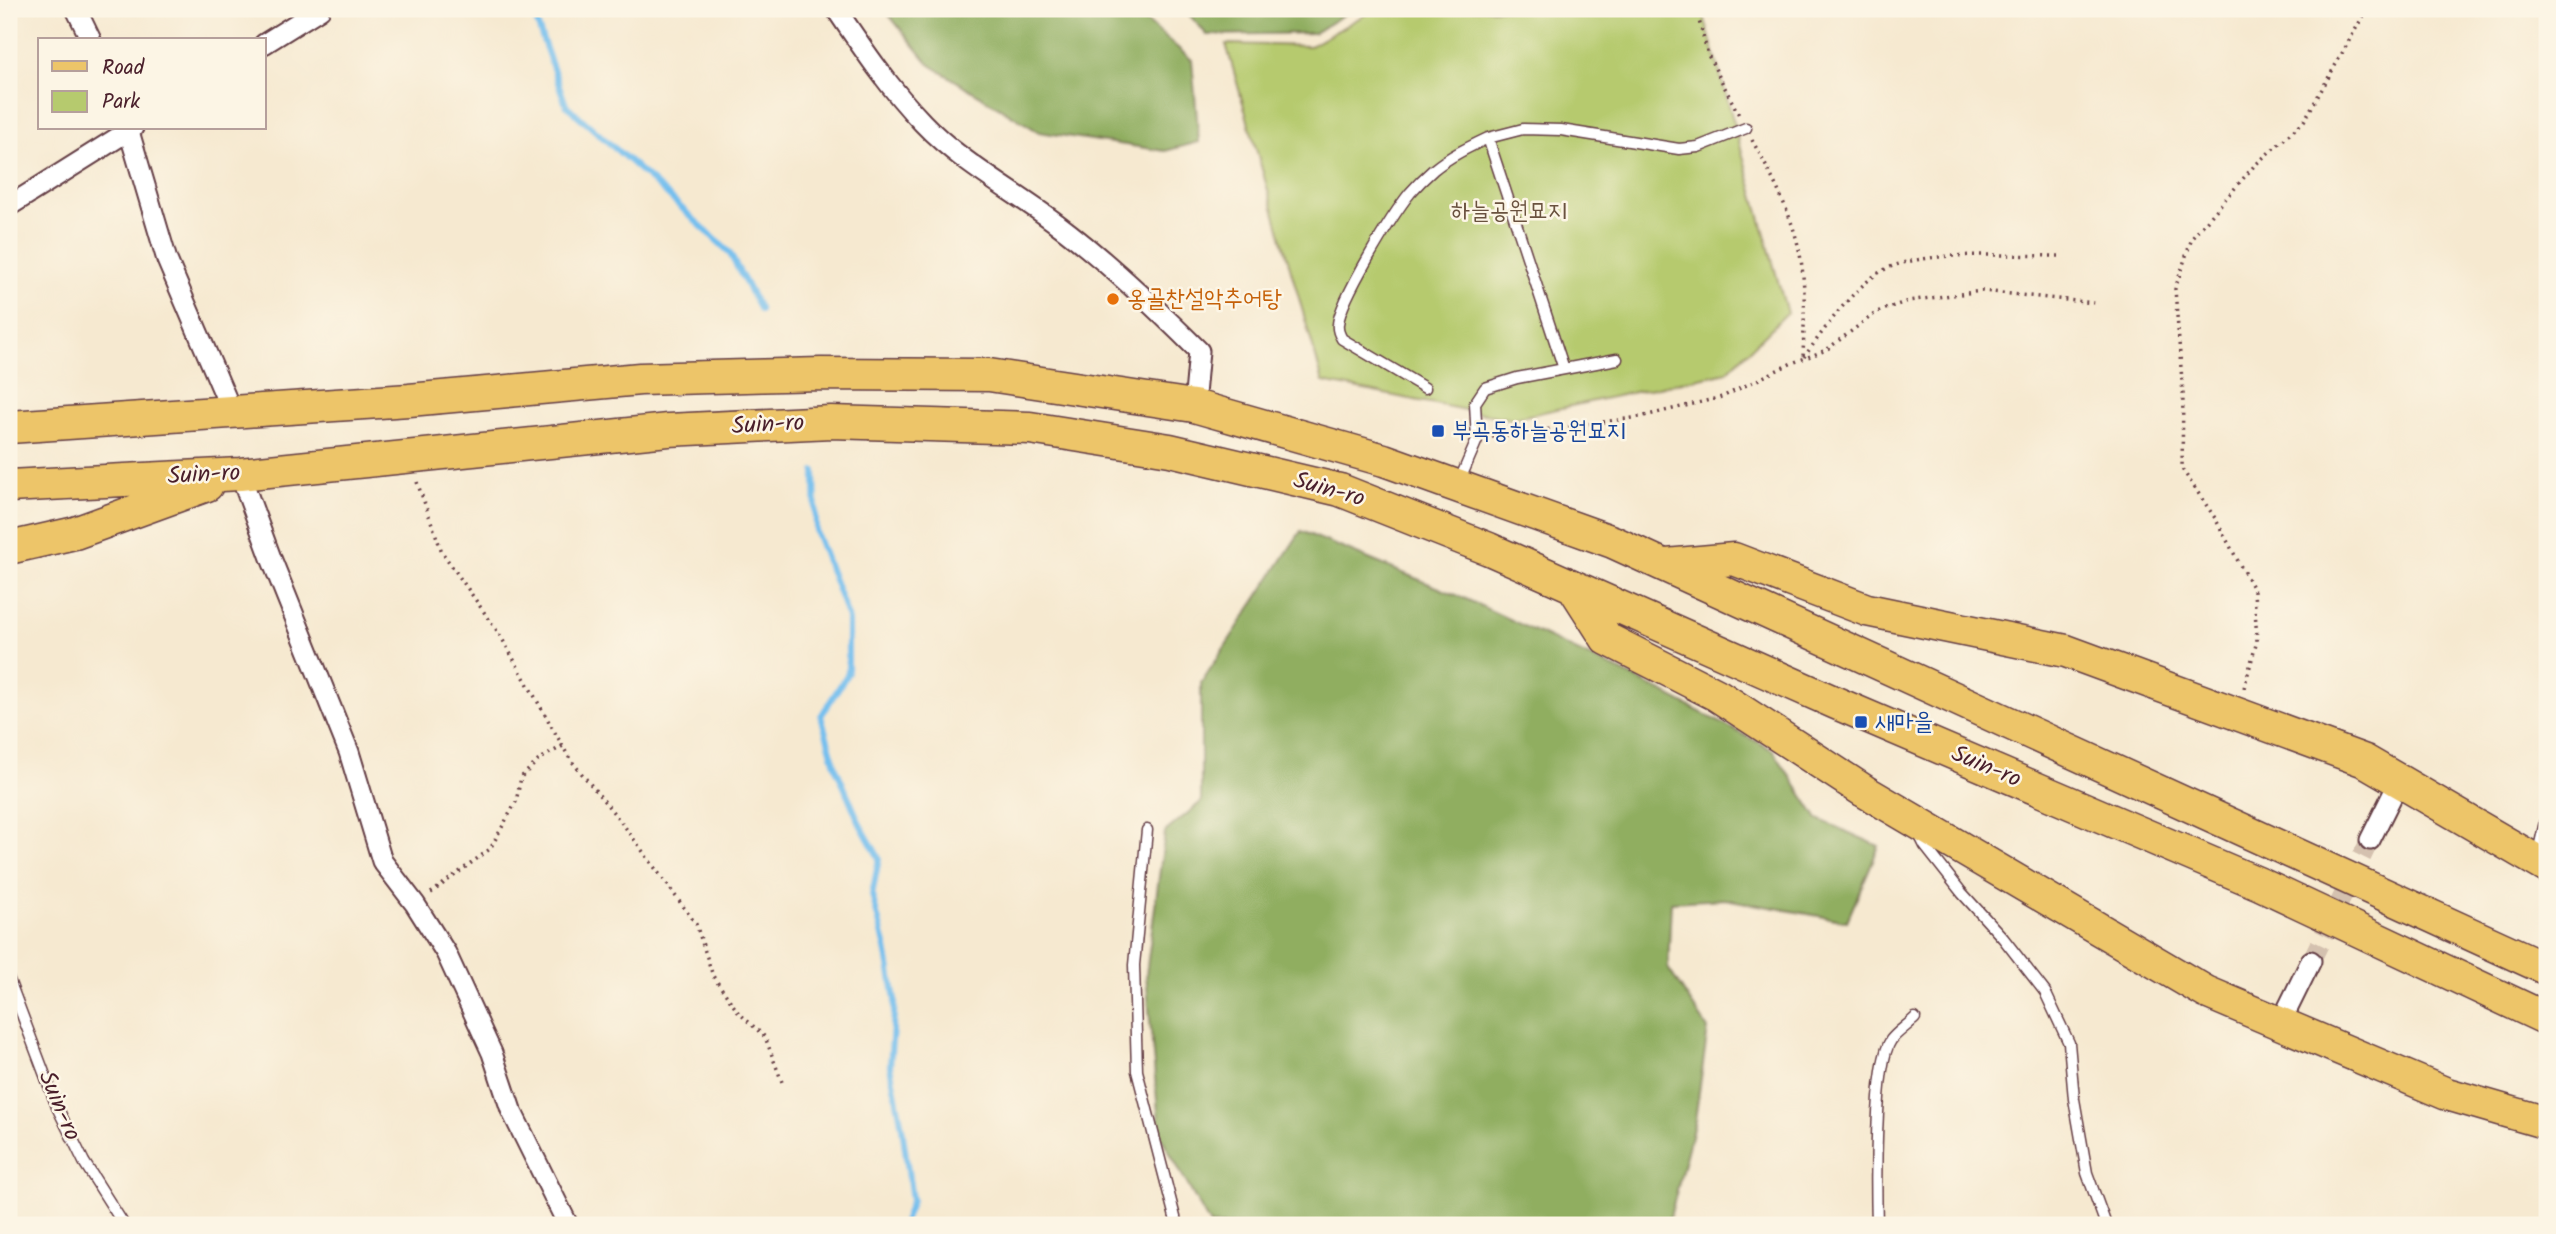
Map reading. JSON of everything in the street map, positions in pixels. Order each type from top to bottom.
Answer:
[{"type":"main road","name":"Suin-ro","points":[[9,427],[410,400],[640,379],[821,373],[989,375],[1194,406],[1384,460],[1613,542],[2547,969]]},
{"type":"main road","name":"Suin-ro","points":[[9,486],[240,474],[668,430],[831,422],[1030,428],[1170,450],[1340,490],[1489,549],[1848,708],[2260,884],[2547,1019]]},
{"type":"main road","points":[[9,548],[75,533],[240,474]]},
{"type":"main road","points":[[1663,565],[1734,559],[1867,610],[2066,651],[2365,761],[2542,864]]},
{"type":"main road","points":[[1573,586],[1607,639],[1717,695],[1864,791],[2206,992],[2447,1094],[2547,1123]]},
{"type":"street","points":[[76,9],[90,38]]},
{"type":"street","points":[[266,43],[320,9]]},
{"type":"street","points":[[836,9],[871,61],[923,123],[952,149],[1058,224],[1146,298],[1199,351],[1194,406]]},
{"type":"street","points":[[9,206],[128,130]]},
{"type":"street","points":[[130,130],[167,260],[232,412]]},
{"type":"street","points":[[240,474],[349,752],[382,861],[415,904],[446,953],[492,1053],[511,1110],[568,1225]]},
{"type":"street","points":[[2370,840],[2400,780]]},
{"type":"street","points":[[2280,1024],[2311,961]]},
{"type":"lane","points":[[1424,388],[1342,339],[1338,331],[1338,321],[1363,268],[1391,221],[1411,192],[1434,170],[1457,153],[1488,138],[1523,129],[1561,130],[1679,149],[1698,147],[1746,128]]},
{"type":"lane","points":[[1488,138],[1564,369]]},
{"type":"lane","points":[[1457,486],[1477,440],[1475,403],[1485,388],[1517,378],[1616,359]]},
{"type":"lane","points":[[2542,864],[2547,813]]},
{"type":"lane","points":[[1912,819],[1932,855],[2045,992],[2069,1043],[2074,1099],[2087,1173],[2106,1225]]},
{"type":"lane","points":[[1147,830],[1134,965],[1137,1071],[1177,1225]]},
{"type":"lane","name":"Suin-ro","points":[[9,980],[57,1107],[84,1162],[124,1225]]},
{"type":"lane","points":[[1877,1225],[1876,1172],[1882,1075],[1890,1041],[1915,1018]]},
{"type":"path","points":[[1696,9],[1708,55],[1774,182],[1798,244],[1805,297],[1803,359]]},
{"type":"path","points":[[2237,713],[2257,641],[2255,590],[2215,518],[2182,468],[2183,394],[2175,289],[2192,238],[2254,166],[2304,121],[2367,9]]},
{"type":"path","points":[[1803,359],[1832,318],[1861,287],[1887,268],[1924,259],[2059,256]]},
{"type":"path","points":[[1477,440],[1520,431],[1640,417],[1722,397],[1826,350],[1877,312],[1908,301],[1982,291],[2095,303]]},
{"type":"path","points":[[408,457],[442,552],[500,635],[570,759],[625,827],[696,924],[713,976],[738,1012],[765,1037],[782,1082]]},
{"type":"path","points":[[415,904],[490,849],[516,803],[521,778],[540,759],[563,746]]},
{"type":"green space","points":[[884,9],[1132,9],[1192,60],[1199,142],[1165,151],[1039,132],[930,65]]},
{"type":"green space","points":[[1184,9],[1353,9],[1314,33],[1207,35]]},
{"type":"green space","name":"하늘공원묘지","points":[[1375,9],[1702,9],[1787,313],[1727,372],[1511,419],[1323,382],[1226,44],[1310,46]]},
{"type":"green space","points":[[1301,531],[1466,599],[1639,680],[1773,750],[1818,819],[1879,846],[1847,921],[1725,899],[1671,902],[1668,968],[1708,1029],[1695,1120],[1668,1225],[1210,1225],[1160,1135],[1146,974],[1165,832],[1201,802],[1201,683]]},
{"type":"waterway","points":[[532,9],[566,105],[729,252],[760,310]]},
{"type":"waterway","points":[[815,471],[816,532],[848,617],[848,673],[821,716],[836,768],[860,824],[879,858],[872,895],[886,948],[895,1000],[890,1066],[912,1200],[903,1225]]},
{"type":"tunnel","points":[[2311,961],[2370,840]]},
{"type":"place","name":"옹골찬설악추어탕","points":[[1113,299]]},
{"type":"place","name":"부곡동하늘공원묘지","points":[[1438,431]]},
{"type":"place","name":"새마을","points":[[1861,722]]}]
